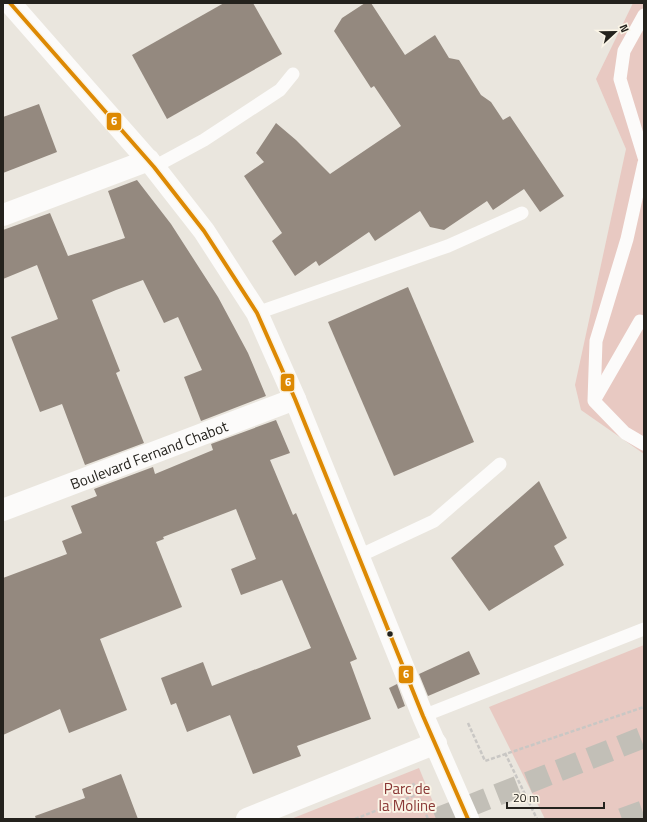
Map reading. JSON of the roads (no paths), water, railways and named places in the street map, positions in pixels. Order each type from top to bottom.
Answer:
[{"type":"street","points":[[10,3],[152,164],[204,231],[257,313],[295,399],[423,716],[468,819]]},
{"type":"street","points":[[3,215],[152,164]]},
{"type":"street","name":"Boulevard Fernand Chabot","points":[[3,510],[295,399]]},
{"type":"street","points":[[247,819],[436,743]]},
{"type":"lane","points":[[644,15],[624,51],[620,79],[644,157]]},
{"type":"lane","points":[[152,164],[204,140],[280,90],[293,74]]},
{"type":"lane","points":[[644,164],[627,239],[596,341],[594,401],[625,433],[644,444]]},
{"type":"lane","points":[[257,313],[448,246],[522,213]]},
{"type":"lane","points":[[594,401],[640,321],[644,323]]},
{"type":"lane","points":[[358,556],[434,521],[500,464]]},
{"type":"lane","points":[[423,716],[644,629]]},
{"type":"tunnel","points":[[436,819],[644,737]]},
{"type":"tunnel","points":[[622,819],[644,811]]},
{"type":"park label","name":"Parc de la Moline","points":[[407,796]]}]
